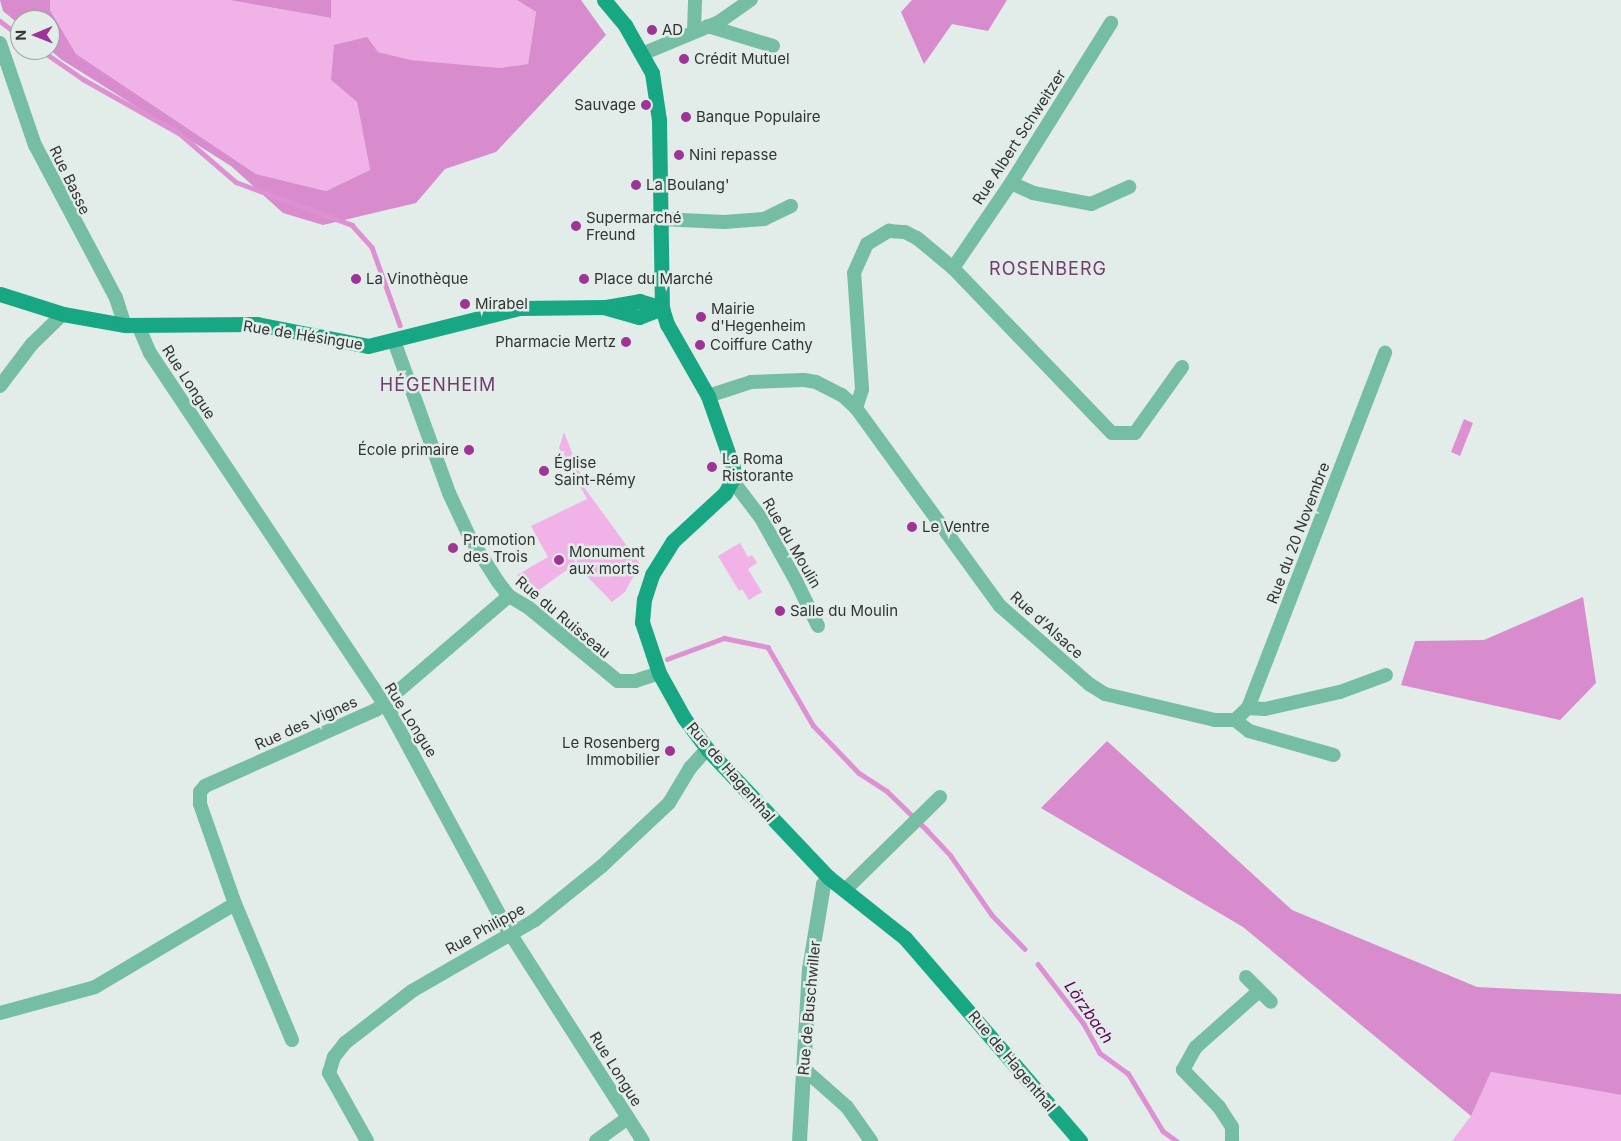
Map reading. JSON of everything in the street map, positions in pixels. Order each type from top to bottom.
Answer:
[{"type":"main road","points":[[604,0],[642,54],[652,73],[659,110],[662,308],[667,324],[708,396],[730,454],[732,480]]},
{"type":"main road","name":"Rue de Hésingue","points":[[0,294],[63,314],[131,325],[258,324],[340,342],[368,346],[394,341],[500,310],[531,307],[606,307],[639,302],[662,308]]},
{"type":"main road","name":"Rue de Hagenthal","points":[[732,480],[725,493],[673,541],[652,575],[644,599],[642,622],[659,673],[684,718],[707,749],[828,877],[905,938],[1080,1141]]},
{"type":"street","points":[[694,31],[695,0]]},
{"type":"street","points":[[642,54],[708,26],[751,0]]},
{"type":"street","name":"Rue Albert Schweitzer","points":[[953,268],[1011,183],[1111,23]]},
{"type":"street","points":[[708,26],[773,46]]},
{"type":"street","name":"Rue Basse","points":[[0,43],[35,144],[131,325]]},
{"type":"street","points":[[1011,183],[1033,194],[1091,204],[1129,187]]},
{"type":"street","points":[[660,219],[724,222],[764,219],[791,206]]},
{"type":"street","points":[[856,408],[862,389],[854,273],[867,244],[889,231],[905,232],[917,238],[953,268],[1112,434],[1135,433],[1182,366]]},
{"type":"street","points":[[0,386],[32,344],[63,314]]},
{"type":"street","name":"Rue Longue","points":[[131,325],[384,704],[446,811],[510,932],[643,1141]]},
{"type":"street","name":"Rue du Ruisseau","points":[[394,341],[449,493],[470,538],[509,596],[529,608],[618,681],[635,681],[659,673]]},
{"type":"street","name":"Rue du 20 Novembre","points":[[1235,720],[1248,708],[1385,353]]},
{"type":"street","name":"Rue d'Alsace","points":[[708,396],[751,382],[804,380],[816,382],[842,395],[856,408],[1000,606],[1089,684],[1105,694],[1215,720],[1235,720]]},
{"type":"street","name":"Rue du Moulin","points":[[732,480],[740,487],[765,526],[796,581],[818,626]]},
{"type":"street","name":"Rue des Vignes","points":[[292,1040],[235,904],[200,804],[200,792],[205,786],[384,704],[509,596]]},
{"type":"street","points":[[1248,708],[1265,709],[1340,692],[1386,675]]},
{"type":"street","points":[[1235,720],[1249,732],[1334,755]]},
{"type":"street","name":"Rue Philippe","points":[[367,1141],[329,1073],[334,1057],[345,1043],[412,990],[510,932],[535,920],[641,832],[669,803],[690,768],[707,749]]},
{"type":"street","points":[[845,890],[940,797]]},
{"type":"street","name":"Rue de Buschwiller","points":[[799,1141],[809,969],[823,884],[828,877]]},
{"type":"street","points":[[0,1013],[95,987],[235,904]]},
{"type":"street","points":[[1246,977],[1271,1002]]},
{"type":"street","points":[[1232,1141],[1232,1127],[1219,1107],[1183,1070],[1196,1046],[1259,991]]},
{"type":"street","points":[[804,1069],[847,1107],[871,1141]]},
{"type":"street","points":[[596,1141],[628,1118]]},
{"type":"shaded area","points":[[0,0],[50,0],[50,10],[10,10],[10,17],[3,11]]},
{"type":"shaded area","points":[[50,0],[229,0],[330,18],[331,0],[517,0],[536,12],[528,64],[500,68],[411,60],[378,52],[331,80],[357,102],[370,170],[326,191],[256,174],[76,54],[60,27],[60,10],[50,10]]},
{"type":"shaded area","points":[[229,0],[331,0],[331,18]]},
{"type":"shaded area","points":[[517,0],[581,0],[606,35],[496,152],[445,169],[416,203],[323,225],[283,213],[231,166],[60,58],[60,27],[76,54],[256,174],[326,191],[370,170],[357,102],[331,80],[334,45],[367,37],[378,52],[411,60],[500,68],[528,64],[536,12]]},
{"type":"shaded area","points":[[912,0],[1007,0],[988,31],[952,24],[924,64],[901,12]]},
{"type":"shaded area","points":[[1464,419],[1473,423],[1460,456],[1451,452]]},
{"type":"shaded area","points":[[564,432],[583,481],[581,483],[640,564],[625,592],[612,602],[575,564],[532,595],[517,575],[548,557],[531,526],[587,499],[559,448]]},
{"type":"shaded area","points":[[740,543],[748,557],[752,555],[757,563],[748,569],[762,592],[749,600],[742,589],[739,591],[718,556]]},
{"type":"shaded area","points":[[1583,597],[1596,683],[1560,720],[1401,685],[1415,641],[1484,640]]},
{"type":"shaded area","points":[[1107,741],[1292,910],[1477,987],[1621,994],[1621,1095],[1491,1072],[1471,1116],[1243,927],[1041,808]]},
{"type":"shaded area","points":[[1491,1072],[1621,1095],[1621,1141],[1452,1141],[1471,1116]]},
{"type":"waterway","points":[[0,21],[10,28]]},
{"type":"waterway","points":[[55,60],[83,79],[179,133],[236,182],[352,225],[372,247],[400,325]]},
{"type":"waterway","points":[[667,659],[724,638],[768,647],[813,725],[859,773],[887,791],[927,830],[951,856],[992,915],[1025,949]]},
{"type":"waterway","name":"Lörzbach","points":[[1038,964],[1084,1024],[1100,1053],[1128,1073],[1163,1131],[1177,1141]]},
{"type":"place","name":"AD","points":[[652,30]]},
{"type":"place","name":"Crédit Mutuel","points":[[684,59]]},
{"type":"place","name":"Sauvage","points":[[646,105]]},
{"type":"place","name":"Banque Populaire","points":[[686,117]]},
{"type":"place","name":"Nini repasse","points":[[679,155]]},
{"type":"place","name":"La Boulang'","points":[[636,185]]},
{"type":"place","name":"Supermarché Freund","points":[[576,226]]},
{"type":"place","name":"La Vinothèque","points":[[356,279]]},
{"type":"place","name":"Place du Marché","points":[[584,279]]},
{"type":"place","name":"Mirabel","points":[[465,304]]},
{"type":"place","name":"Mairie d'Hegenheim","points":[[701,317]]},
{"type":"place","name":"Pharmacie Mertz","points":[[626,342]]},
{"type":"place","name":"Coiffure Cathy","points":[[700,345]]},
{"type":"place","name":"École primaire","points":[[469,450]]},
{"type":"place","name":"La Roma Ristorante","points":[[712,467]]},
{"type":"place","name":"Église Saint-Rémy","points":[[544,471]]},
{"type":"place","name":"Le Ventre","points":[[912,527]]},
{"type":"place","name":"Promotion des Trois","points":[[453,548]]},
{"type":"place","name":"Monument aux morts","points":[[559,560]]},
{"type":"place","name":"Salle du Moulin","points":[[780,611]]},
{"type":"place","name":"Le Rosenberg Immobilier","points":[[670,751]]},
{"type":"district","name":"ROSENBERG","points":[[1048,269]]},
{"type":"district","name":"HÉGENHEIM","points":[[438,385]]}]
